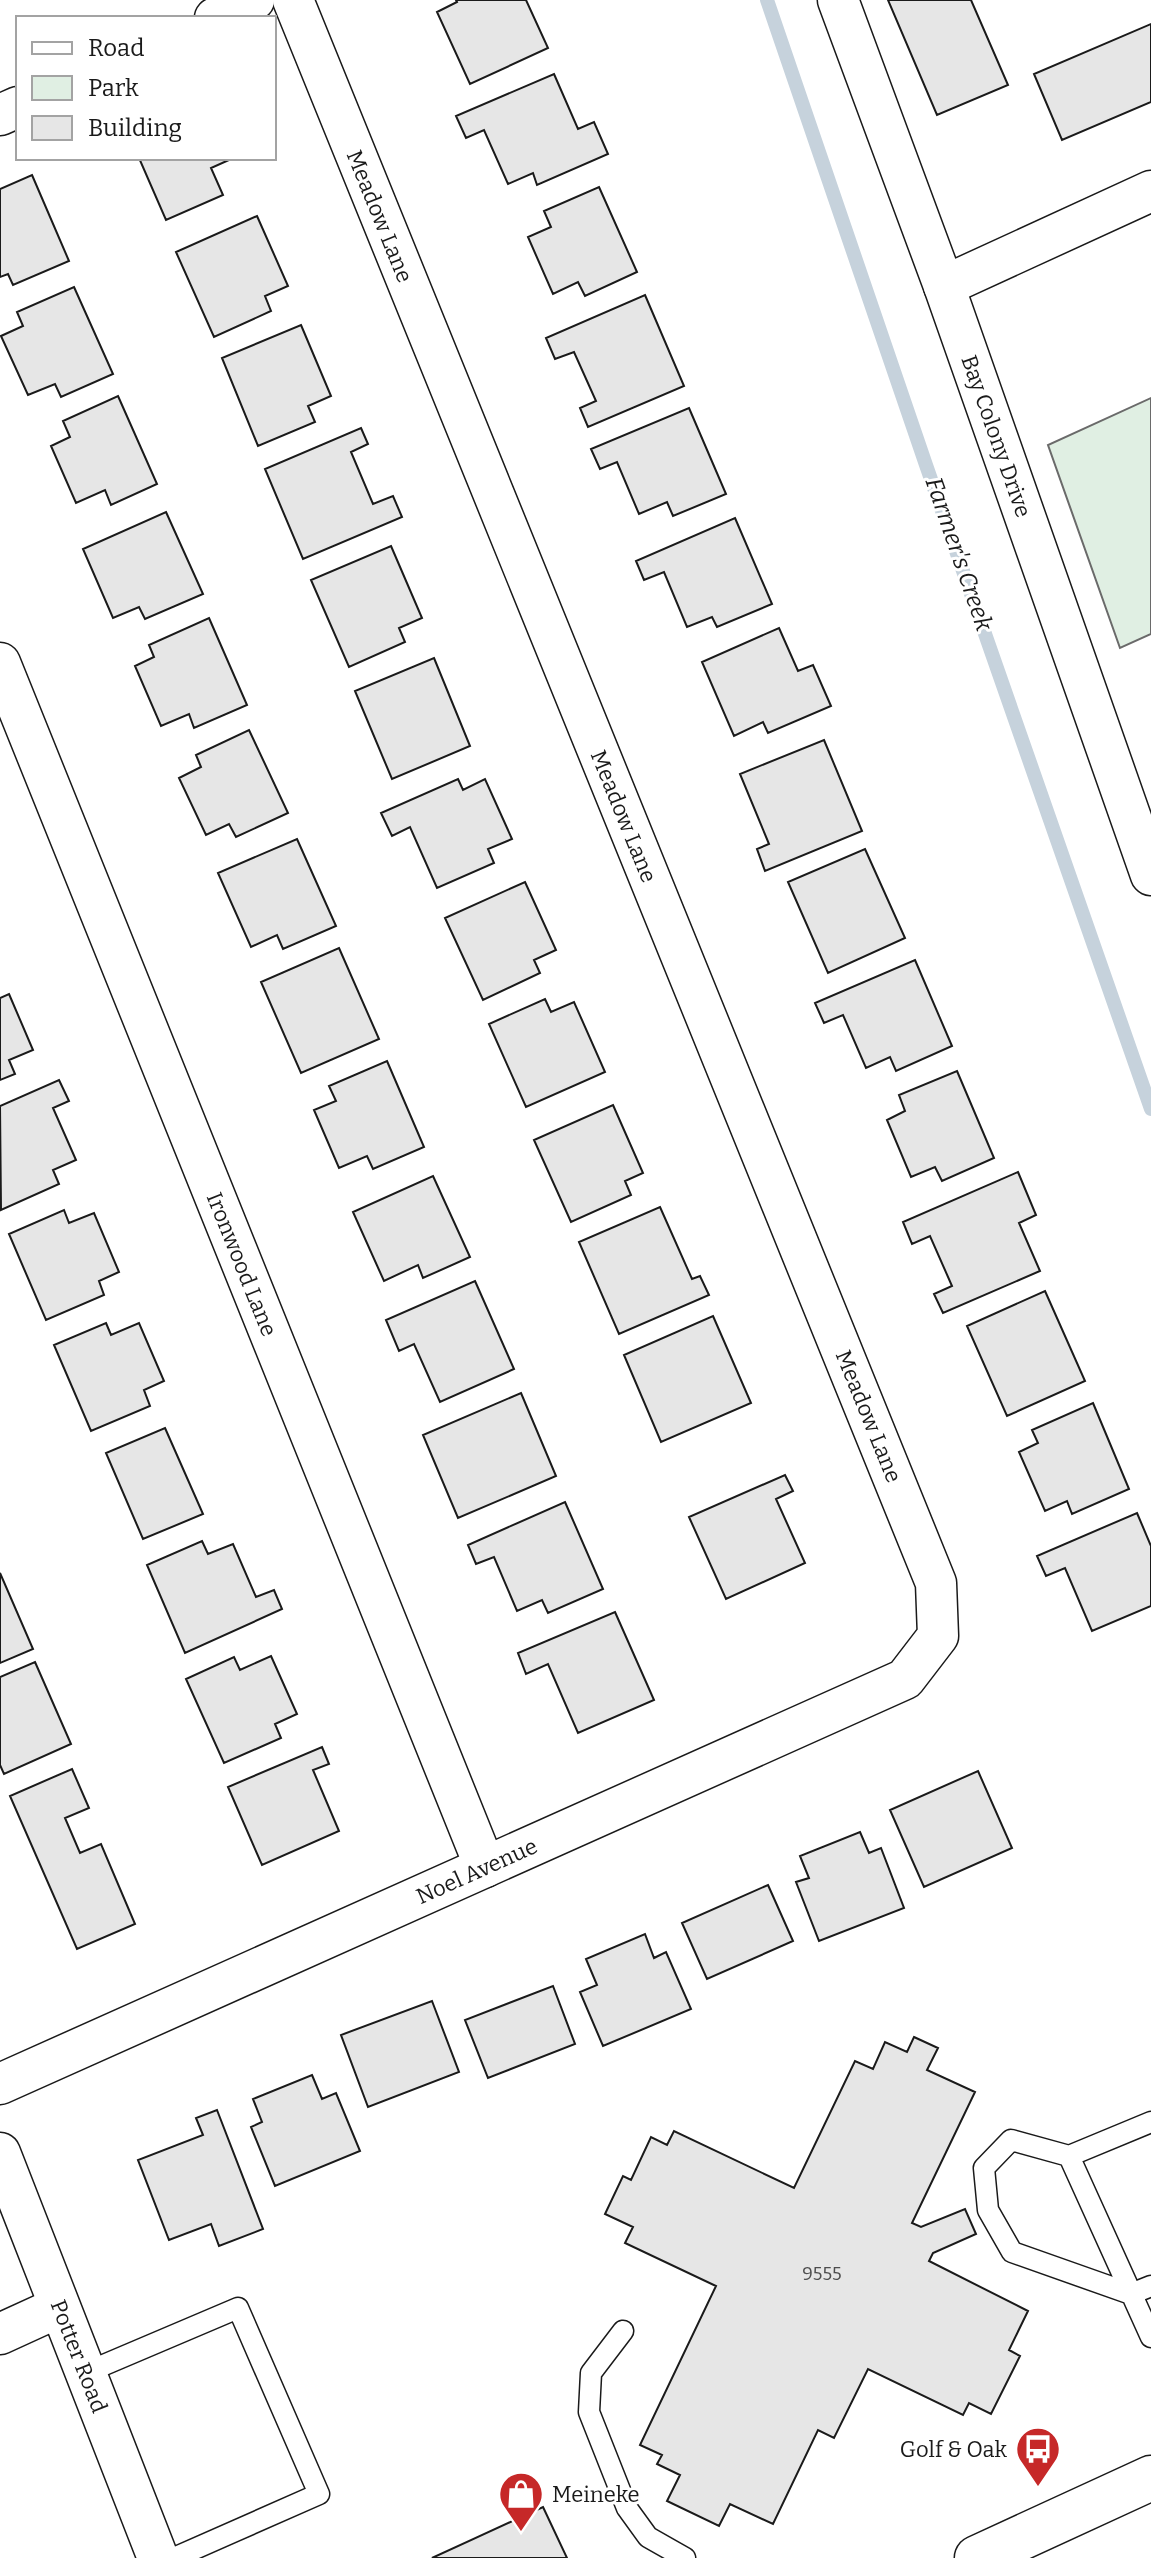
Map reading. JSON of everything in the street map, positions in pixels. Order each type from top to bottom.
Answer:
[{"type":"main road","points":[[977,2558],[1151,2478]]},
{"type":"street","points":[[219,16],[254,0]]},
{"type":"street","name":"Meadow Lane","points":[[293,0],[936,1583],[938,1636]]},
{"type":"street","name":"Bay Colony Drive","points":[[838,0],[944,286],[1151,875]]},
{"type":"street","points":[[944,286],[1151,191]]},
{"type":"street","name":"Ironwood Lane","points":[[0,663],[485,1867]]},
{"type":"street","name":"Noel Avenue","points":[[0,2084],[905,1679],[938,1636]]},
{"type":"street","name":"Potter Road","points":[[0,2153],[158,2558]]},
{"type":"street","points":[[0,2334],[59,2307]]},
{"type":"lane","points":[[1151,2122],[1069,2156],[1011,2140],[984,2168],[988,2210],[1012,2252],[1131,2294],[1151,2286]]},
{"type":"lane","points":[[1069,2156],[1151,2337]]},
{"type":"lane","points":[[85,2373],[238,2308],[319,2494],[174,2558]]},
{"type":"lane","points":[[623,2331],[591,2373],[589,2412],[627,2508],[648,2537],[685,2558]]},
{"type":"green space","points":[[1151,398],[1151,634],[1120,648],[1048,445]]},
{"type":"building","points":[[456,0],[526,0],[548,48],[470,84],[437,12]]},
{"type":"building","points":[[888,0],[971,0],[1008,85],[937,115]]},
{"type":"building","points":[[1151,24],[1151,102],[1062,140],[1034,74]]},
{"type":"building","points":[[554,74],[578,129],[594,122],[608,154],[537,185],[533,173],[508,184],[484,130],[466,138],[456,116]]},
{"type":"building","points":[[140,160],[229,160],[211,168],[223,195],[166,220]]},
{"type":"building","points":[[32,175],[69,261],[13,285],[8,274],[0,277],[0,189]]},
{"type":"building","points":[[599,187],[637,272],[585,296],[578,282],[553,294],[528,237],[551,227],[544,211]]},
{"type":"building","points":[[257,216],[288,286],[265,296],[271,311],[214,337],[176,252]]},
{"type":"building","points":[[74,287],[113,374],[61,397],[55,384],[28,395],[1,336],[23,326],[17,312]]},
{"type":"building","points":[[645,295],[684,386],[588,427],[580,408],[596,401],[574,352],[555,359],[546,338]]},
{"type":"building","points":[[301,325],[331,396],[308,406],[315,422],[258,446],[222,358]]},
{"type":"building","points":[[118,396],[157,484],[111,505],[105,490],[76,503],[51,446],[70,437],[63,421]]},
{"type":"building","points":[[689,408],[726,494],[673,516],[667,502],[639,514],[617,462],[600,469],[591,449]]},
{"type":"building","points":[[361,428],[368,444],[351,452],[373,504],[393,496],[402,517],[303,559],[265,469]]},
{"type":"building","points":[[166,512],[203,594],[145,619],[139,607],[113,618],[83,549]]},
{"type":"building","points":[[735,518],[772,604],[717,627],[712,617],[687,627],[664,572],[644,580],[636,561]]},
{"type":"building","points":[[391,546],[422,618],[399,628],[405,642],[349,667],[311,580]]},
{"type":"building","points":[[209,618],[247,705],[194,728],[189,714],[161,726],[135,666],[154,657],[149,645]]},
{"type":"building","points":[[779,628],[798,671],[813,665],[831,706],[768,733],[763,722],[734,736],[702,662]]},
{"type":"building","points":[[434,658],[470,746],[392,779],[355,691]]},
{"type":"building","points":[[249,730],[288,813],[236,837],[229,824],[206,835],[179,778],[201,767],[196,755]]},
{"type":"building","points":[[824,740],[862,831],[765,871],[757,849],[769,844],[740,774]]},
{"type":"building","points":[[458,779],[463,790],[485,779],[512,839],[488,849],[494,863],[437,888],[410,827],[392,836],[381,813]]},
{"type":"building","points":[[297,839],[336,926],[283,949],[277,935],[251,947],[218,873]]},
{"type":"building","points":[[865,849],[905,938],[828,973],[788,882]]},
{"type":"building","points":[[525,882],[556,950],[534,960],[540,973],[483,1000],[445,918]]},
{"type":"building","points":[[339,948],[379,1039],[301,1073],[261,982]]},
{"type":"building","points":[[915,960],[952,1046],[896,1071],[890,1057],[866,1068],[843,1015],[824,1023],[815,1003]]},
{"type":"building","points":[[9,994],[33,1050],[9,1060],[15,1074],[0,1080],[0,998]]},
{"type":"building","points":[[545,999],[551,1012],[574,1002],[605,1072],[526,1107],[489,1024]]},
{"type":"building","points":[[387,1061],[424,1147],[373,1169],[367,1156],[339,1168],[314,1110],[336,1101],[329,1086]]},
{"type":"building","points":[[957,1071],[994,1158],[942,1181],[935,1167],[911,1177],[887,1120],[905,1111],[899,1095]]},
{"type":"building","points":[[59,1080],[69,1101],[53,1108],[76,1160],[53,1170],[59,1184],[1,1210],[0,1106]]},
{"type":"building","points":[[613,1105],[643,1173],[625,1181],[631,1195],[571,1222],[534,1140]]},
{"type":"building","points":[[1018,1172],[1036,1215],[1019,1223],[1040,1271],[943,1313],[934,1294],[952,1286],[930,1236],[912,1244],[903,1222]]},
{"type":"building","points":[[433,1176],[470,1257],[423,1278],[418,1265],[384,1281],[353,1212]]},
{"type":"building","points":[[660,1207],[692,1279],[700,1276],[709,1295],[619,1334],[579,1242]]},
{"type":"building","points":[[64,1210],[69,1223],[94,1213],[119,1272],[99,1281],[104,1295],[46,1320],[9,1234]]},
{"type":"building","points":[[475,1281],[514,1369],[440,1402],[414,1344],[399,1351],[386,1320]]},
{"type":"building","points":[[1045,1291],[1085,1381],[1007,1416],[967,1326]]},
{"type":"building","points":[[713,1316],[751,1403],[661,1442],[624,1355]]},
{"type":"building","points":[[106,1323],[111,1335],[139,1323],[164,1381],[144,1390],[150,1406],[91,1431],[54,1345]]},
{"type":"building","points":[[521,1393],[556,1476],[458,1518],[423,1435]]},
{"type":"building","points":[[1093,1403],[1129,1489],[1072,1514],[1067,1501],[1045,1511],[1019,1452],[1038,1443],[1032,1430]]},
{"type":"building","points":[[165,1428],[203,1514],[143,1539],[106,1453]]},
{"type":"building","points":[[785,1475],[793,1491],[776,1499],[805,1563],[726,1599],[689,1517]]},
{"type":"building","points":[[565,1502],[603,1589],[548,1613],[542,1600],[517,1611],[494,1557],[476,1564],[468,1545]]},
{"type":"building","points":[[1137,1513],[1151,1546],[1151,1606],[1092,1631],[1065,1568],[1046,1576],[1037,1556]]},
{"type":"building","points":[[202,1541],[208,1554],[233,1544],[256,1597],[274,1590],[282,1609],[185,1653],[147,1565]]},
{"type":"building","points":[[0,1573],[33,1649],[0,1663]]},
{"type":"building","points":[[615,1612],[654,1700],[578,1733],[548,1664],[526,1674],[518,1653]]},
{"type":"building","points":[[271,1656],[297,1714],[275,1724],[281,1738],[224,1763],[186,1679],[234,1657],[240,1670]]},
{"type":"building","points":[[35,1662],[71,1744],[4,1774],[0,1765],[0,1677]]},
{"type":"building","points":[[322,1747],[329,1764],[313,1770],[339,1831],[262,1865],[228,1787]]},
{"type":"building","points":[[72,1769],[89,1808],[65,1818],[80,1853],[101,1844],[135,1924],[77,1949],[10,1796]]},
{"type":"building","points":[[978,1771],[1012,1848],[924,1887],[890,1810]]},
{"type":"building","points":[[860,1832],[869,1853],[881,1848],[904,1908],[819,1941],[796,1882],[809,1878],[800,1856]]},
{"type":"building","points":[[768,1885],[793,1941],[707,1979],[682,1923]]},
{"type":"building","points":[[645,1934],[654,1958],[666,1952],[691,2009],[603,2046],[580,1992],[597,1985],[586,1959]]},
{"type":"building","points":[[553,1986],[575,2044],[488,2078],[465,2020]]},
{"type":"building","points":[[432,2001],[459,2072],[368,2107],[341,2035]]},
{"type":"building","points":[[914,2037],[938,2048],[927,2070],[975,2092],[912,2223],[921,2227],[965,2209],[976,2234],[933,2253],[929,2261],[1028,2311],[1009,2350],[1020,2356],[991,2414],[969,2403],[963,2415],[868,2369],[834,2438],[818,2430],[773,2524],[730,2504],[719,2526],[667,2501],[680,2475],[657,2464],[662,2455],[640,2445],[716,2286],[625,2243],[633,2227],[605,2214],[623,2176],[631,2180],[651,2137],[667,2145],[674,2131],[794,2188],[855,2061],[873,2069],[885,2042],[907,2052]]},
{"type":"building","points":[[312,2075],[322,2099],[336,2093],[360,2151],[275,2186],[251,2127],[262,2122],[253,2099]]},
{"type":"building","points":[[217,2110],[263,2229],[219,2246],[211,2224],[169,2240],[138,2160],[203,2135],[196,2118]]},
{"type":"building","name":"Meineke","points":[[543,2507],[567,2558],[432,2558]]},
{"type":"waterway","name":"Farmer's Creek","points":[[767,0],[1151,1109]]},
{"type":"place","name":"Golf & Oak","points":[[1038,2488]]},
{"type":"place","name":"Meineke","points":[[521,2533]]}]
